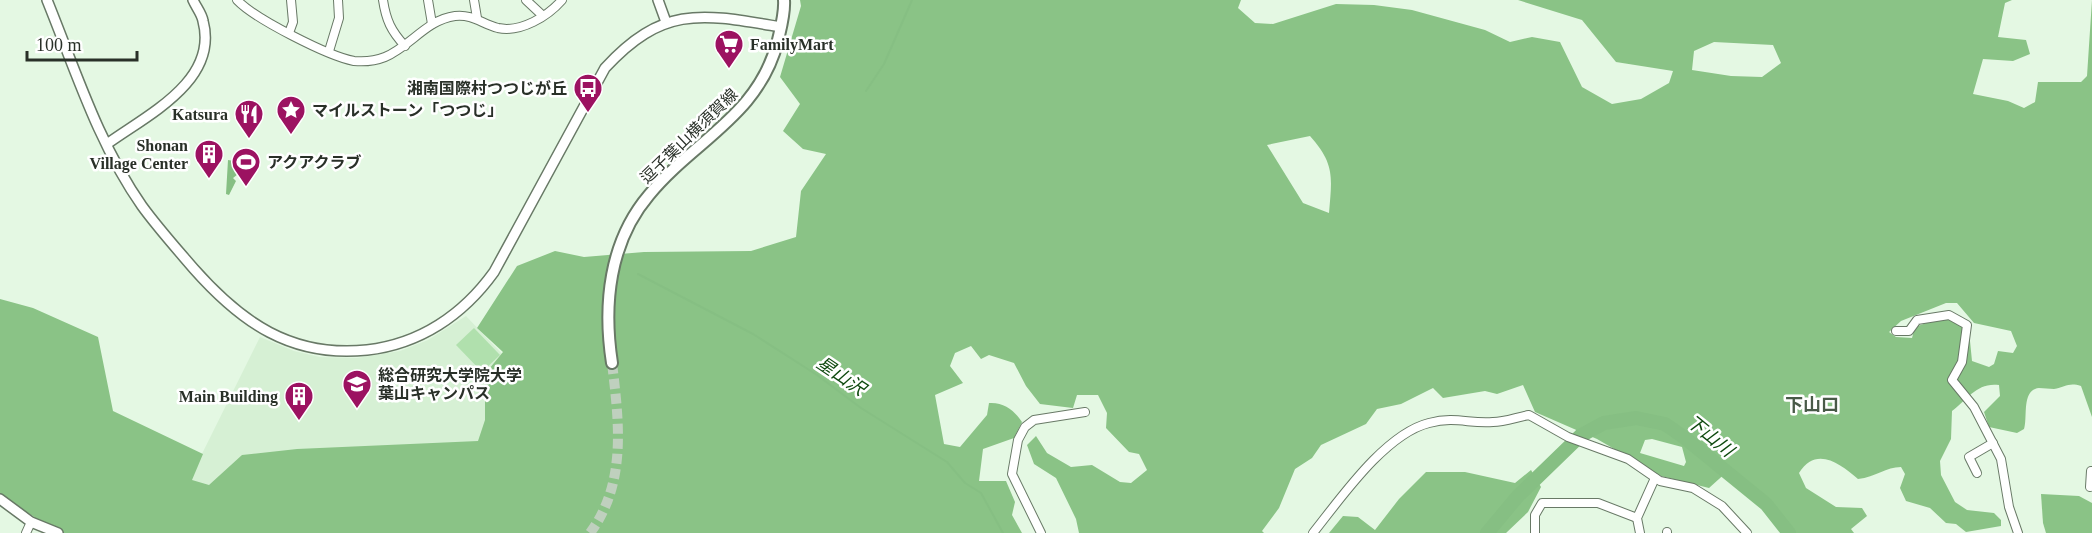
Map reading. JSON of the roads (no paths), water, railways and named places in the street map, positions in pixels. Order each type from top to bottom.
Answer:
[{"type":"main road","name":"逗子葉山横須賀線","points":[[612,363],[607,324],[608,295],[615,260],[626,233],[647,196],[730,121],[764,77],[775,51],[784,0]]},
{"type":"street","points":[[47,0],[107,144],[141,204],[166,238],[227,304],[247,321],[288,340],[309,346],[357,351],[405,343],[429,332],[458,312],[481,290],[494,272],[605,68],[624,48],[666,22],[703,16],[781,27]]},
{"type":"street","points":[[107,144],[177,93],[193,75],[206,37],[203,19],[193,0]]},
{"type":"street","points":[[237,0],[261,19],[289,33],[344,58],[367,62],[386,57],[405,46],[432,24],[453,16],[477,18],[498,28],[519,27],[542,15],[562,0]]},
{"type":"street","points":[[289,33],[294,22],[291,0]]},
{"type":"street","points":[[329,51],[339,18],[338,0]]},
{"type":"street","points":[[383,0],[385,17],[391,31],[405,46]]},
{"type":"street","points":[[428,0],[432,24]]},
{"type":"street","points":[[474,0],[477,18]]},
{"type":"street","points":[[526,0],[542,15]]},
{"type":"street","points":[[658,0],[666,22]]},
{"type":"street","points":[[1896,331],[1909,330],[1917,320],[1949,315],[1967,325],[1962,362],[1952,380],[1974,407],[2001,459],[2009,507],[2018,533]]},
{"type":"street","points":[[1041,533],[1012,474],[1018,440],[1025,427],[1034,420],[1085,412]]},
{"type":"street","points":[[1313,533],[1374,461],[1404,434],[1417,427],[1456,418],[1494,423],[1529,415],[1568,437],[1628,459],[1654,478],[1693,488],[1722,506],[1747,533]]},
{"type":"street","points":[[1977,473],[1969,457],[1993,443]]},
{"type":"street","points":[[2090,487],[2092,465]]},
{"type":"street","points":[[1640,533],[1637,518],[1654,478]]},
{"type":"street","points":[[0,499],[31,522],[58,533]]},
{"type":"street","points":[[1535,533],[1535,515],[1542,503],[1598,503],[1637,518]]},
{"type":"street","points":[[26,533],[31,522]]},
{"type":"waterway","points":[[866,91],[884,64],[912,0]]},
{"type":"waterway","name":"星山沢","points":[[638,274],[753,334],[817,375],[861,408],[947,462],[965,483],[981,493],[1003,533]]},
{"type":"waterway","name":"下山川","points":[[1487,533],[1518,496],[1580,436],[1604,423],[1636,418],[1665,424],[1685,438],[1766,504],[1789,533]]},
{"type":"tunnel","points":[[590,533],[602,514],[610,494],[618,451],[617,407],[612,363]]},
{"type":"place","name":"FamilyMart","points":[[729,70]]},
{"type":"place","name":"湘南国際村つつじが丘","points":[[588,114]]},
{"type":"place","name":"マイルストーン「つつじ」","points":[[291,136]]},
{"type":"place","name":"Katsura","points":[[249,140]]},
{"type":"place","name":"Shonan Village Center","points":[[209,180]]},
{"type":"place","name":"アクアクラブ","points":[[246,188]]},
{"type":"place","name":"総合研究大学院大学 葉山キャンパス","points":[[357,410]]},
{"type":"place","name":"Main Building","points":[[299,422]]},
{"type":"district","name":"下山口","points":[[1812,405]]}]
